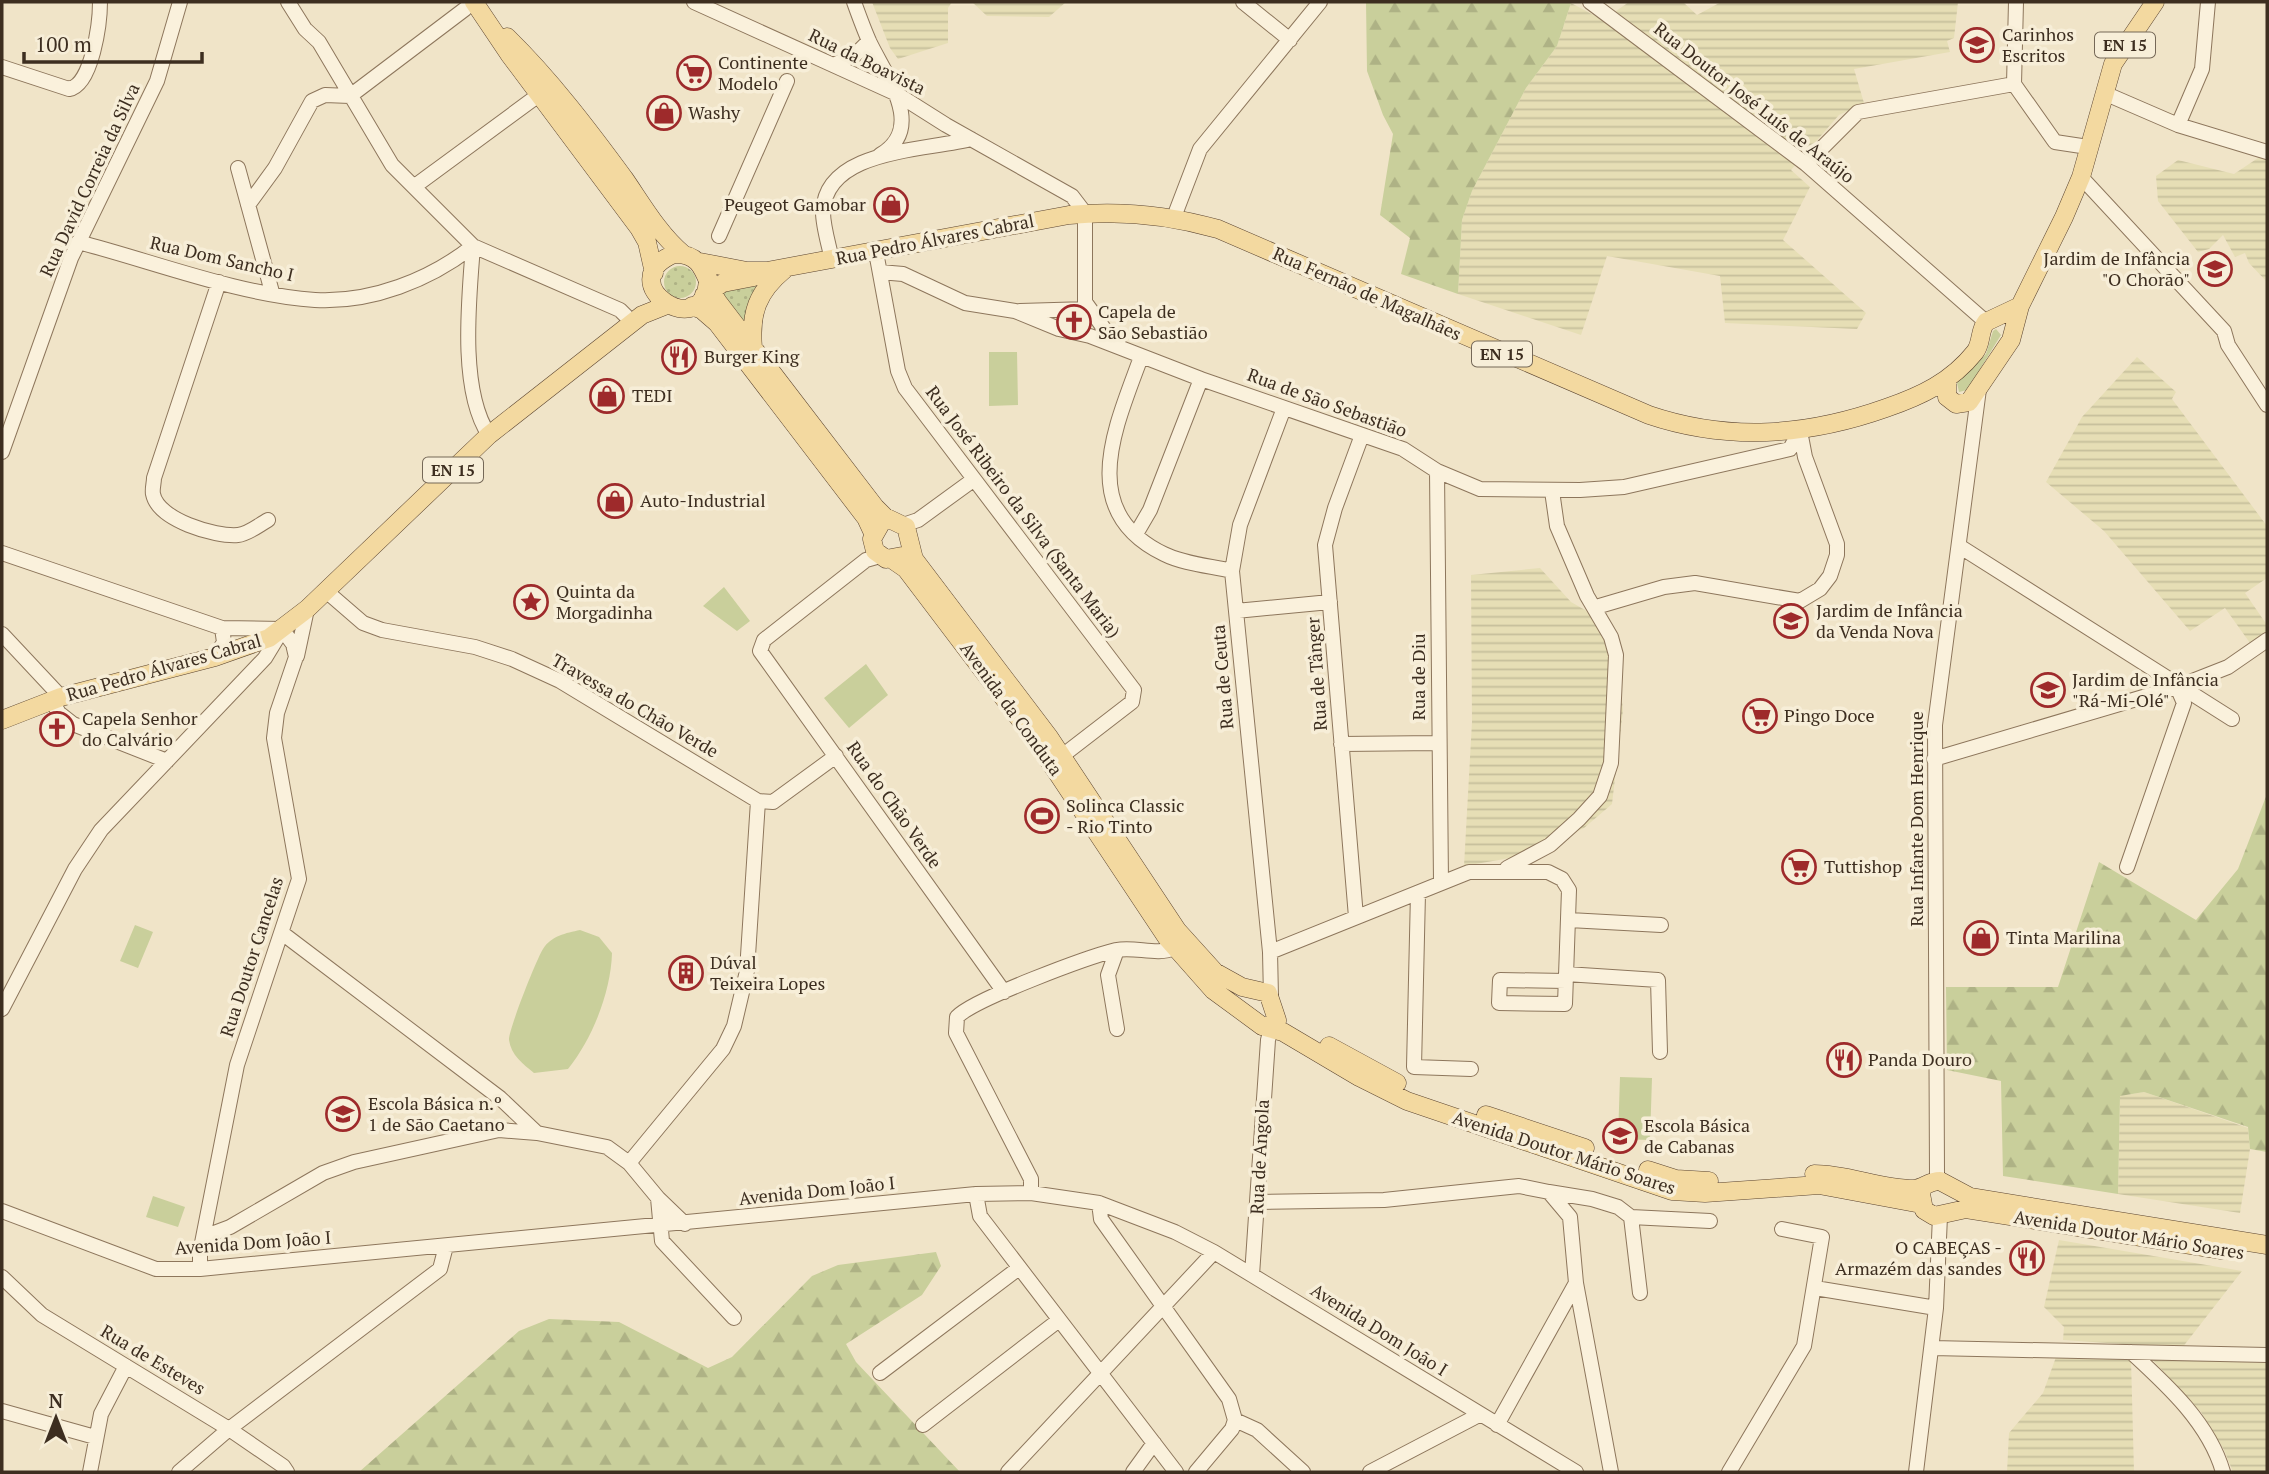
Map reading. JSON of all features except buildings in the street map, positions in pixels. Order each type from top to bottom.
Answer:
[{"type":"main road","name":"EN 15","points":[[2020,306],[2081,177],[2113,64],[2155,2]]},
{"type":"main road","points":[[475,9],[531,61],[592,135],[661,230],[683,254],[665,258],[653,278]]},
{"type":"main road","points":[[475,9],[639,228],[647,242],[654,292],[667,305]]},
{"type":"main road","name":"Rua Fernão de Magalhães","points":[[1085,213],[1174,217],[1230,234],[1649,415],[1681,425],[1742,432],[1800,431],[1848,422],[1926,394],[1950,393]]},
{"type":"main road","name":"Rua Pedro Álvares Cabral","points":[[703,286],[1085,213]]},
{"type":"main road","name":"EN 15","points":[[667,305],[683,309],[703,286],[683,254]]},
{"type":"main road","points":[[753,348],[751,326],[754,305],[763,290],[785,269]]},
{"type":"main road","name":"Rua Pedro Álvares Cabral","points":[[703,286],[747,271],[785,269]]},
{"type":"main road","name":"Rua Pedro Álvares Cabral","points":[[632,322],[641,311],[653,278]]},
{"type":"main road","name":"Avenida da Conduta","points":[[703,286],[875,507],[907,529],[914,559],[1062,756],[1177,930],[1215,972],[1266,991]]},
{"type":"main road","name":"Avenida da Conduta","points":[[703,286],[702,310],[717,323],[866,518],[877,551],[906,569],[1034,738],[1175,948],[1213,990],[1270,1027]]},
{"type":"main road","name":"Rua Pedro Álvares Cabral","points":[[2,720],[56,699],[248,647],[282,629],[307,609],[489,435],[632,322],[653,308],[667,305]]},
{"type":"main road","points":[[2020,306],[2012,334],[1969,402],[1950,393],[1977,351],[1991,320],[2020,306]]},
{"type":"main road","points":[[1991,320],[2008,323],[2012,334]]},
{"type":"main road","points":[[881,524],[907,529],[905,555],[877,551],[881,524]]},
{"type":"main road","name":"Rua de Angola","points":[[1266,991],[1252,997],[1252,1003],[1270,1027]]},
{"type":"main road","name":"Avenida Doutor Mário Soares","points":[[1270,1027],[1407,1101],[1672,1191],[1704,1194],[1819,1185],[1937,1199],[1970,1197],[2267,1245]]},
{"type":"main road","name":"Avenida Doutor Mário Soares","points":[[1937,1199],[1966,1209],[2267,1257]]},
{"type":"street","points":[[3,72],[69,89],[78,88],[85,79],[95,41],[100,2]]},
{"type":"street","name":"Rua David Correia da Silva","points":[[2,452],[78,242],[157,81],[180,2]]},
{"type":"street","points":[[288,2],[306,29],[319,42],[392,165],[473,246],[620,310],[632,322]]},
{"type":"street","name":"Rua da Boavista","points":[[694,2],[897,94],[1072,196],[1085,213]]},
{"type":"street","points":[[854,2],[869,41],[897,94],[901,132],[894,147],[873,159]]},
{"type":"street","points":[[1243,2],[1290,40]]},
{"type":"street","points":[[1174,217],[1200,149],[1320,2]]},
{"type":"street","name":"Rua Doutor José Luís de Araújo","points":[[1590,2],[1806,163],[1991,320]]},
{"type":"street","points":[[2016,2],[2014,84],[2054,142],[2088,147]]},
{"type":"street","points":[[2178,125],[2202,69],[2207,2]]},
{"type":"street","points":[[248,205],[275,168],[299,121],[318,96],[350,96],[475,9]]},
{"type":"street","points":[[415,187],[537,95],[541,85],[499,29]]},
{"type":"street","points":[[833,65],[855,55],[869,41]]},
{"type":"street","points":[[719,236],[787,81]]},
{"type":"street","points":[[1806,163],[1858,112],[2014,84]]},
{"type":"street","points":[[2105,93],[2178,125],[2267,152]]},
{"type":"street","points":[[537,95],[552,96],[575,126],[592,135]]},
{"type":"street","points":[[831,260],[823,213],[829,191],[848,168],[873,159],[971,139]]},
{"type":"street","points":[[238,169],[272,292]]},
{"type":"street","points":[[2081,177],[2224,331],[2228,345],[2267,405]]},
{"type":"street","points":[[1085,213],[1084,295],[1088,309]]},
{"type":"street","name":"Rua Dom Sancho I","points":[[78,242],[219,282],[316,300],[366,294],[402,286],[447,267],[473,246]]},
{"type":"street","points":[[473,246],[470,283],[472,383],[476,408],[489,435]]},
{"type":"street","name":"Rua José Ribeiro da Silva (Santa Maria)","points":[[876,252],[900,380],[1134,690],[1132,702],[1062,756]]},
{"type":"street","name":"Rua de São Sebastião","points":[[880,272],[903,274],[965,303],[1015,311],[1088,309],[1107,337],[1118,347]]},
{"type":"street","points":[[219,282],[154,478],[152,493],[163,510],[174,517],[217,534],[242,535],[268,520]]},
{"type":"street","name":"Rua de São Sebastião","points":[[1015,311],[1037,322],[1090,335],[1201,379],[1404,449],[1437,471],[1480,489],[1552,491],[1624,487],[1790,449],[1800,431]]},
{"type":"street","points":[[1141,357],[1115,430],[1107,477],[1116,506],[1136,534],[1167,556],[1232,571]]},
{"type":"street","points":[[1136,534],[1150,510],[1201,379]]},
{"type":"street","name":"Rua Infante Dom Henrique","points":[[1916,1472],[1936,1308],[1935,725],[1979,389]]},
{"type":"street","points":[[1950,393],[1974,426]]},
{"type":"street","name":"Rua de Ceuta","points":[[1270,951],[1232,571],[1240,525],[1284,408]]},
{"type":"street","points":[[1595,607],[1664,587],[1695,583],[1800,601],[1820,589],[1835,564],[1837,544],[1805,457],[1800,431]]},
{"type":"street","name":"Rua de Tânger","points":[[1356,917],[1326,532],[1363,435]]},
{"type":"street","name":"Rua de Diu","points":[[1437,471],[1441,882]]},
{"type":"street","points":[[907,529],[973,480]]},
{"type":"street","points":[[1503,870],[1550,845],[1600,796],[1611,763],[1616,655],[1611,637],[1587,596],[1572,555],[1557,526],[1552,491]]},
{"type":"street","points":[[1959,546],[2140,660],[2177,687],[2232,719]]},
{"type":"street","name":"Rua do Chão Verde","points":[[877,551],[764,640],[760,651],[765,662],[836,756],[1003,992]]},
{"type":"street","points":[[2,553],[222,628],[282,629]]},
{"type":"street","name":"Travessa do Chão Verde","points":[[326,591],[363,623],[382,630],[475,647],[512,659],[560,681],[758,801]]},
{"type":"street","points":[[1236,611],[1330,602]]},
{"type":"street","name":"Rua Doutor Cancelas","points":[[200,1269],[237,1065],[299,879],[274,738],[277,713],[296,657],[307,609]]},
{"type":"street","points":[[215,657],[224,642],[222,628]]},
{"type":"street","points":[[282,629],[293,643],[296,657]]},
{"type":"street","points":[[2,1009],[81,859],[101,830],[265,658],[282,629]]},
{"type":"street","points":[[2,634],[56,699],[58,713],[73,724],[167,761]]},
{"type":"street","points":[[1934,759],[2177,687],[2228,667],[2267,640]]},
{"type":"street","points":[[2127,867],[2184,703],[2177,687]]},
{"type":"street","points":[[1341,744],[1438,743]]},
{"type":"street","points":[[629,1163],[723,1049],[734,1026],[747,971],[758,801],[773,802],[836,756]]},
{"type":"street","points":[[1270,951],[1469,872],[1548,872],[1562,879],[1569,890],[1569,920],[1566,977],[1565,1004],[1499,1003],[1500,980],[1566,977],[1658,980],[1660,1052]]},
{"type":"street","points":[[1418,893],[1414,1067],[1471,1069]]},
{"type":"street","points":[[1569,920],[1661,925]]},
{"type":"street","points":[[282,933],[500,1098],[537,1133]]},
{"type":"street","points":[[1031,1193],[1031,1179],[956,1034],[957,1017],[962,1011],[1003,992],[1118,950],[1164,952],[1175,948]]},
{"type":"street","points":[[1117,1029],[1108,975],[1118,950]]},
{"type":"street","name":"Rua de Angola","points":[[1266,991],[1270,951]]},
{"type":"street","name":"Rua de Angola","points":[[1252,1275],[1270,1027]]},
{"type":"street","points":[[206,1236],[230,1227],[323,1173],[354,1162],[499,1130],[537,1133],[607,1147],[629,1163],[685,1224]]},
{"type":"street","points":[[1258,1202],[1384,1200],[1519,1186],[1592,1199],[1618,1207],[1630,1217],[1710,1221]]},
{"type":"street","points":[[1549,1192],[1570,1217],[1576,1283],[1611,1472]]},
{"type":"street","name":"Avenida Dom João I","points":[[2,1211],[156,1269],[200,1269],[976,1194],[1031,1193],[1099,1203],[1137,1215],[1214,1252],[1576,1472]]},
{"type":"street","points":[[976,1194],[980,1216],[1176,1472]]},
{"type":"street","points":[[659,1198],[662,1241],[734,1318]]},
{"type":"street","points":[[1570,1217],[1577,1205],[1592,1199]]},
{"type":"street","points":[[1099,1203],[1101,1219],[1229,1399],[1235,1420],[1232,1429],[1196,1472]]},
{"type":"street","points":[[1630,1217],[1640,1293]]},
{"type":"street","points":[[1729,1472],[1804,1346],[1822,1237],[1782,1229]]},
{"type":"street","points":[[179,1472],[229,1429],[440,1269],[446,1247]]},
{"type":"street","points":[[1008,1472],[1214,1252]]},
{"type":"street","points":[[880,1373],[1019,1268]]},
{"type":"street","name":"Rua de Esteves","points":[[2,1277],[42,1315],[229,1429],[284,1466],[287,1472]]},
{"type":"street","points":[[1497,1425],[1576,1283]]},
{"type":"street","points":[[1815,1288],[1936,1308]]},
{"type":"street","points":[[923,1425],[1059,1320]]},
{"type":"street","points":[[1556,1321],[1575,1322],[1586,1334]]},
{"type":"street","points":[[1932,1348],[2267,1355]]},
{"type":"street","points":[[2131,1352],[2192,1414],[2218,1454],[2222,1472]]},
{"type":"street","points":[[90,1472],[94,1437],[101,1413],[126,1366]]},
{"type":"street","points":[[2,1411],[94,1437]]},
{"type":"street","points":[[1370,1472],[1479,1415]]},
{"type":"street","points":[[1235,1420],[1256,1430],[1303,1472]]},
{"type":"street","points":[[1133,1472],[1154,1443]]},
{"type":"shaded area","points":[[872,2],[952,2],[948,8],[948,43],[898,59],[890,48]]},
{"type":"shaded area","points":[[972,2],[1066,2],[1049,17],[987,16]]},
{"type":"shaded area","points":[[1629,2],[1683,2],[1697,15],[1721,2],[1958,2],[1954,38],[1947,41],[1950,52],[1854,69],[1864,103],[1839,115],[1791,170],[1810,187],[1783,240],[1866,313],[1857,329],[1725,323],[1720,276],[1607,256],[1581,335],[1458,294],[1462,220],[1472,191],[1526,88],[1557,46],[1571,3],[1603,20]]},
{"type":"shaded area","points":[[2267,152],[2267,282],[2249,263],[2245,253],[2235,257],[2223,235],[2209,249],[2198,252],[2158,201],[2156,176],[2178,160],[2234,174]]},
{"type":"shaded area","points":[[2137,357],[2176,392],[2172,399],[2267,526],[2267,578],[2245,593],[2267,625],[2267,631],[2250,643],[2225,608],[2190,631],[2104,531],[2046,482],[2082,417]]},
{"type":"shaded area","points":[[1540,568],[1571,602],[1597,621],[1617,655],[1623,710],[1612,804],[1584,828],[1527,855],[1464,866],[1472,722],[1471,575]]},
{"type":"shaded area","points":[[2144,1092],[2248,1128],[2250,1149],[2240,1213],[2118,1194],[2120,1096]]},
{"type":"shaded area","points":[[2059,1240],[2242,1271],[2182,1348],[2063,1340],[2064,1327],[2044,1307]]},
{"type":"shaded area","points":[[2056,1357],[2131,1359],[2134,1472],[2007,1472],[2009,1433],[2043,1393]]},
{"type":"shaded area","points":[[2151,1358],[2267,1363],[2267,1472],[2233,1472],[2224,1450],[2201,1412]]},
{"type":"green space","points":[[1366,2],[1571,3],[1557,46],[1526,88],[1472,191],[1462,220],[1458,294],[1401,274],[1410,238],[1380,215],[1393,134],[1367,71]]},
{"type":"green space","points":[[680,266],[691,271],[696,282],[691,293],[680,298],[669,293],[664,282],[669,271]]},
{"type":"green space","points":[[762,282],[745,327],[721,292]]},
{"type":"green space","points":[[1996,329],[2001,335],[1967,390],[1959,392],[1957,383],[1986,354]]},
{"type":"green space","points":[[989,352],[1017,352],[1018,405],[989,406]]},
{"type":"green space","points":[[724,587],[750,621],[737,631],[703,606]]},
{"type":"green space","points":[[866,664],[888,695],[849,728],[824,698]]},
{"type":"green space","points":[[2267,794],[2267,1152],[2250,1149],[2248,1127],[2144,1092],[2120,1096],[2118,1194],[2003,1176],[2001,1081],[1947,1070],[1946,987],[2058,987],[2099,862],[2196,920],[2238,869]]},
{"type":"green space","points":[[135,925],[153,932],[138,968],[120,961]]},
{"type":"green space","points":[[580,930],[599,937],[612,953],[608,983],[599,1014],[593,1029],[568,1069],[534,1073],[512,1050],[509,1040],[513,1023],[543,949],[555,938]]},
{"type":"green space","points":[[1620,1077],[1652,1078],[1650,1140],[1618,1139]]},
{"type":"green space","points":[[153,1196],[185,1207],[178,1227],[146,1217]]},
{"type":"green space","points":[[936,1252],[941,1266],[922,1295],[846,1344],[856,1362],[960,1472],[359,1472],[519,1331],[549,1319],[619,1322],[708,1368],[732,1357],[812,1276],[838,1265]]},
{"type":"place","name":"Carinhos Escritos","points":[[1977,45]]},
{"type":"place","name":"Continente Modelo","points":[[694,73]]},
{"type":"place","name":"Washy","points":[[664,113]]},
{"type":"place","name":"Peugeot Gamobar","points":[[891,205]]},
{"type":"place","name":"Jardim de Infância \"O Chorão\"","points":[[2215,269]]},
{"type":"place","name":"Capela de São Sebastião","points":[[1074,322]]},
{"type":"place","name":"Burger King","points":[[679,357]]},
{"type":"place","name":"TEDI","points":[[607,396]]},
{"type":"place","name":"Auto-Industrial","points":[[615,501]]},
{"type":"place","name":"Quinta da Morgadinha","points":[[531,602]]},
{"type":"place","name":"Jardim de Infância da Venda Nova","points":[[1791,621]]},
{"type":"place","name":"Jardim de Infância \"Rá-Mi-Olé\"","points":[[2048,690]]},
{"type":"place","name":"Pingo Doce","points":[[1760,716]]},
{"type":"place","name":"Capela Senhor do Calvário","points":[[57,729]]},
{"type":"place","name":"Solinca Classic - Rio Tinto","points":[[1042,816]]},
{"type":"place","name":"Tuttishop","points":[[1799,867]]},
{"type":"place","name":"Tinta Marilina","points":[[1981,938]]},
{"type":"place","name":"Dúval Teixeira Lopes","points":[[686,973]]},
{"type":"place","name":"Panda Douro","points":[[1844,1060]]},
{"type":"place","name":"Escola Básica n.º 1 de São Caetano","points":[[343,1114]]},
{"type":"place","name":"Escola Básica de Cabanas","points":[[1620,1136]]},
{"type":"place","name":"O CABEÇAS - Armazém das sandes","points":[[2027,1258]]}]
